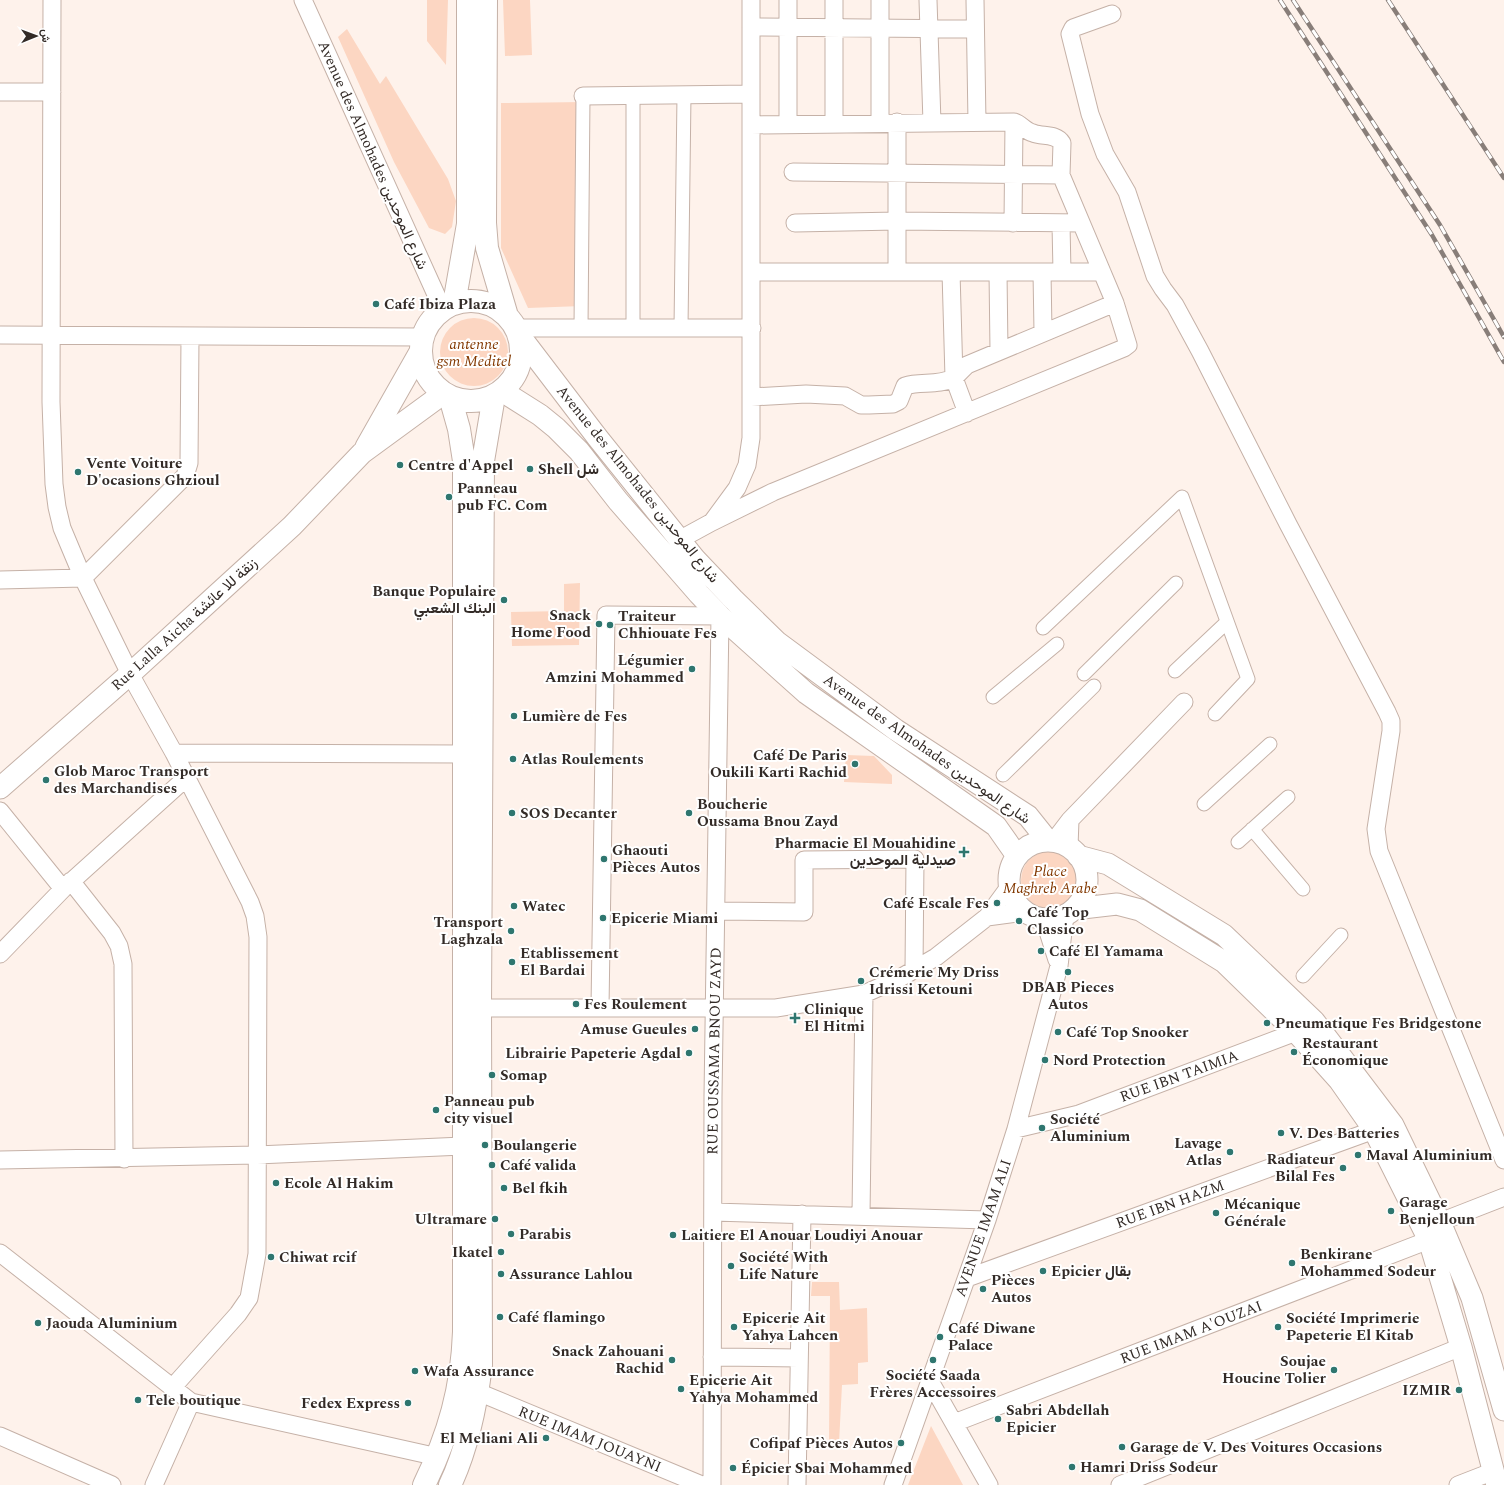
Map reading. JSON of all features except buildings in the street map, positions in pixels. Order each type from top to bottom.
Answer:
[{"type":"main road","points":[[448,307],[468,224],[468,0]]},
{"type":"main road","points":[[447,395],[478,401],[498,394],[509,386],[519,366],[522,346],[487,248],[485,223],[486,0]]},
{"type":"main road","points":[[424,1485],[438,1457],[451,1421],[463,1360],[464,461],[459,428],[447,395],[432,382],[426,372],[422,361],[422,344],[428,325],[448,307],[473,301],[491,304],[515,326]]},
{"type":"main road","points":[[450,1485],[464,1449],[478,1392],[481,1365],[482,1290],[480,1008],[483,460],[498,394]]},
{"type":"street","points":[[52,0],[51,402],[54,484],[57,507],[62,528],[83,578],[130,674],[174,753],[250,902],[257,924],[256,1254],[250,1298],[238,1314],[172,1388]]},
{"type":"street","points":[[712,522],[737,488],[747,465],[751,438],[751,0]]},
{"type":"street","points":[[788,0],[788,124]]},
{"type":"street","points":[[834,0],[834,123]]},
{"type":"street","points":[[880,0],[880,123]]},
{"type":"street","points":[[928,0],[932,123]]},
{"type":"street","points":[[975,0],[977,122]]},
{"type":"street","name":"Avenue des Almohades شارع الموحدين","points":[[305,1],[448,307]]},
{"type":"street","points":[[1112,14],[1074,28],[1070,34],[1090,114],[1105,154],[1127,192],[1155,276],[1175,305],[1200,351],[1391,721],[1391,731],[1376,829],[1379,851],[1504,1160]]},
{"type":"street","points":[[750,27],[928,30],[975,29]]},
{"type":"street","points":[[0,92],[52,92]]},
{"type":"street","points":[[581,328],[583,96],[751,94]]},
{"type":"street","points":[[681,328],[684,95]]},
{"type":"street","points":[[633,96],[633,328]]},
{"type":"street","points":[[897,122],[897,272]]},
{"type":"street","points":[[679,540],[773,492],[1127,347],[1128,342],[1115,303],[1061,175],[1062,143],[1056,137],[1032,133],[1020,123],[1014,122],[751,124]]},
{"type":"street","points":[[1013,223],[1014,122]]},
{"type":"street","points":[[793,172],[1061,175]]},
{"type":"street","points":[[795,223],[897,221],[1061,224],[1081,223]]},
{"type":"street","points":[[1061,224],[1062,272]]},
{"type":"street","points":[[752,272],[1102,272]]},
{"type":"street","points":[[951,272],[954,378],[967,413]]},
{"type":"street","points":[[998,272],[999,351]]},
{"type":"street","points":[[1042,272],[1043,332]]},
{"type":"street","points":[[751,397],[806,394],[845,396],[861,405],[893,404],[900,401],[905,386],[940,382],[954,378],[959,370],[967,365],[1115,303]]},
{"type":"street","points":[[515,326],[581,328],[752,328]]},
{"type":"street","name":"Avenue des Almohades شارع الموحدين","points":[[515,326],[597,437],[679,540],[733,600],[777,642],[896,730],[1028,816],[1062,846]]},
{"type":"street","points":[[0,335],[190,337],[422,344]]},
{"type":"street","points":[[0,580],[83,578],[184,476],[189,463],[190,337]]},
{"type":"street","name":"Rue Lalla Aicha زنقة للا عائشة","points":[[362,453],[422,344]]},
{"type":"street","name":"Avenue des Almohades شارع الموحدين","points":[[498,394],[540,415],[556,428],[579,451],[618,502],[720,616],[806,693],[996,826],[1017,856]]},
{"type":"street","name":"Rue Lalla Aicha زنقة للا عائشة","points":[[0,788],[130,674],[292,526],[362,453],[447,395]]},
{"type":"street","points":[[1042,628],[1182,497],[1248,679],[1215,714]]},
{"type":"street","points":[[1084,674],[1176,582]]},
{"type":"street","points":[[600,1008],[606,615],[720,616]]},
{"type":"street","name":"RUE OUSSAMA BNOU ZAYD","points":[[712,1485],[714,1009],[720,616]]},
{"type":"street","points":[[1175,671],[1227,622]]},
{"type":"street","points":[[993,697],[1057,644]]},
{"type":"street","points":[[1002,775],[1094,686]]},
{"type":"street","points":[[1062,846],[1070,820],[1184,702]]},
{"type":"street","points":[[1204,804],[1270,744]]},
{"type":"street","points":[[174,753],[463,754]]},
{"type":"street","points":[[0,954],[67,885],[186,778]]},
{"type":"street","points":[[1238,842],[1288,797]]},
{"type":"street","points":[[0,811],[112,933],[119,946],[123,964],[124,1159]]},
{"type":"street","points":[[1252,829],[1303,889]]},
{"type":"street","points":[[1458,1485],[1495,1478],[1461,1347],[1429,1240],[1374,1130],[1339,1080],[1296,1032],[1224,962],[1140,910],[1117,904],[1070,912],[1044,919],[1034,917],[1024,912],[1015,901],[1009,887],[1009,876],[1011,866],[1017,856],[1026,848],[1036,842],[1062,846],[1113,867],[1224,935],[1314,1021],[1393,1125],[1440,1222],[1472,1298],[1504,1410]]},
{"type":"street","points":[[1062,846],[1084,866],[1086,883],[1082,900],[1070,912]]},
{"type":"street","points":[[716,911],[804,912],[804,860],[915,859],[914,970]]},
{"type":"street","points":[[480,1008],[776,1008],[864,994],[914,970],[936,957],[987,917],[1009,887]]},
{"type":"street","points":[[987,917],[1024,912]]},
{"type":"street","name":"AVENUE IMAM ALI","points":[[893,1485],[931,1383],[987,1220],[1016,1129],[1059,966],[1070,912]]},
{"type":"street","points":[[1044,919],[1059,966]]},
{"type":"street","points":[[1303,976],[1341,935]]},
{"type":"street","points":[[861,1215],[864,994]]},
{"type":"street","name":"RUE IBN TAIMIA","points":[[1016,1129],[1078,1114],[1296,1032]]},
{"type":"street","name":"RUE IBN HAZM","points":[[966,1278],[1374,1130]]},
{"type":"street","points":[[0,1160],[124,1159],[257,1155],[463,1146]]},
{"type":"street","points":[[1440,1222],[1504,1197]]},
{"type":"street","points":[[713,1212],[861,1215],[987,1220]]},
{"type":"street","points":[[797,1485],[802,1214]]},
{"type":"street","name":"RUE IMAM A'OUZAI","points":[[954,1423],[1429,1240]]},
{"type":"street","points":[[0,1253],[191,1402],[438,1457]]},
{"type":"street","points":[[1120,1485],[1461,1347]]},
{"type":"street","points":[[712,1357],[799,1358]]},
{"type":"street","points":[[931,1383],[989,1485]]},
{"type":"street","name":"RUE IMAM JOUAYNI","points":[[478,1392],[702,1485]]},
{"type":"street","points":[[154,1485],[191,1402]]},
{"type":"street","points":[[0,1436],[112,1485]]},
{"type":"green space","points":[[427,0],[448,0],[446,65],[427,41]]},
{"type":"green space","points":[[503,0],[530,0],[532,55],[505,56]]},
{"type":"green space","points":[[347,29],[380,84],[386,76],[448,179],[456,201],[452,227],[445,234],[429,228],[394,162],[338,37]]},
{"type":"green space","points":[[584,102],[582,306],[528,308],[501,248],[501,103]]},
{"type":"green space","name":"antenne gsm Meditel","points":[[467,318],[481,318],[493,323],[503,333],[508,345],[508,359],[503,371],[493,381],[481,386],[467,386],[455,381],[445,371],[440,359],[440,345],[445,333],[455,323]]},
{"type":"green space","points":[[580,583],[579,645],[512,646],[511,612],[564,611],[564,584]]},
{"type":"green space","points":[[846,755],[874,756],[892,775],[892,784],[844,782]]},
{"type":"green space","name":"Place Maghreb Arabe","points":[[1044,851],[1056,851],[1071,859],[1079,874],[1079,886],[1071,901],[1056,909],[1044,909],[1029,901],[1021,886],[1021,874],[1029,859]]},
{"type":"green space","points":[[812,1282],[839,1282],[840,1310],[867,1308],[868,1362],[858,1363],[858,1384],[842,1385],[839,1443],[829,1442],[830,1296],[811,1296]]},
{"type":"green space","points":[[931,1426],[963,1485],[908,1485]]},
{"type":"railway","points":[[1280,0],[1432,235],[1504,362]]},
{"type":"railway","points":[[1293,0],[1440,225],[1504,337]]},
{"type":"railway","points":[[1388,0],[1504,178]]},
{"type":"place","name":"Café Ibiza Plaza","points":[[376,304]]},
{"type":"place","name":"Centre d'Appel","points":[[400,465]]},
{"type":"place","name":"Shell شل","points":[[530,469]]},
{"type":"place","name":"Vente Voiture D'ocasions Ghzioul","points":[[78,472]]},
{"type":"place","name":"Panneau pub FC. Com","points":[[449,497]]},
{"type":"place","name":"Banque Populaire البنك الشعبي","points":[[504,600]]},
{"type":"place","name":"Snack Home Food","points":[[599,624]]},
{"type":"place","name":"Traiteur Chhiouate Fes","points":[[610,625]]},
{"type":"place","name":"Légumier Amzini Mohammed","points":[[692,669]]},
{"type":"place","name":"Lumière de Fes","points":[[514,716]]},
{"type":"place","name":"Atlas Roulements","points":[[513,759]]},
{"type":"place","name":"Café De Paris Oukili Karti Rachid","points":[[855,764]]},
{"type":"place","name":"Glob Maroc Transport des Marchandises","points":[[46,780]]},
{"type":"place","name":"SOS Decanter","points":[[512,813]]},
{"type":"place","name":"Boucherie Oussama Bnou Zayd","points":[[689,813]]},
{"type":"place","name":"Pharmacie El Mouahidine صيدلية الموحدين","points":[[964,852]]},
{"type":"place","name":"Ghaouti Pièces Autos","points":[[604,859]]},
{"type":"place","name":"Café Escale Fes","points":[[997,903]]},
{"type":"place","name":"Watec","points":[[514,906]]},
{"type":"place","name":"Epicerie Miami","points":[[603,918]]},
{"type":"place","name":"Café Top Classico","points":[[1019,921]]},
{"type":"place","name":"Transport Laghzala","points":[[511,931]]},
{"type":"place","name":"Café El Yamama","points":[[1041,951]]},
{"type":"place","name":"Etablissement El Bardai","points":[[512,962]]},
{"type":"place","name":"DBAB Pieces Autos","points":[[1068,972]]},
{"type":"place","name":"Crémerie My Driss Idrissi Ketouni","points":[[861,981]]},
{"type":"place","name":"Fes Roulement","points":[[576,1004]]},
{"type":"place","name":"Clinique El Hitmi","points":[[795,1018]]},
{"type":"place","name":"Pneumatique Fes Bridgestone","points":[[1267,1023]]},
{"type":"place","name":"Amuse Gueules","points":[[695,1029]]},
{"type":"place","name":"Café Top Snooker","points":[[1058,1032]]},
{"type":"place","name":"Restaurant Économique","points":[[1294,1052]]},
{"type":"place","name":"Librairie Papeterie Agdal","points":[[689,1053]]},
{"type":"place","name":"Nord Protection","points":[[1045,1060]]},
{"type":"place","name":"Somap","points":[[492,1075]]},
{"type":"place","name":"Panneau pub city visuel","points":[[436,1110]]},
{"type":"place","name":"Société Aluminium","points":[[1042,1128]]},
{"type":"place","name":"V. Des Batteries","points":[[1281,1133]]},
{"type":"place","name":"Boulangerie","points":[[485,1145]]},
{"type":"place","name":"Lavage Atlas","points":[[1230,1152]]},
{"type":"place","name":"Maval Aluminium","points":[[1358,1155]]},
{"type":"place","name":"Café valida","points":[[492,1165]]},
{"type":"place","name":"Radiateur Bilal Fes","points":[[1343,1168]]},
{"type":"place","name":"Ecole Al Hakim","points":[[276,1183]]},
{"type":"place","name":"Bel fkih","points":[[504,1188]]},
{"type":"place","name":"Garage Benjelloun","points":[[1391,1211]]},
{"type":"place","name":"Mécanique Générale","points":[[1216,1213]]},
{"type":"place","name":"Ultramare","points":[[495,1219]]},
{"type":"place","name":"Parabis","points":[[511,1234]]},
{"type":"place","name":"Laitiere El Anouar Loudiyi Anouar","points":[[673,1235]]},
{"type":"place","name":"Ikatel","points":[[501,1252]]},
{"type":"place","name":"Chiwat rcif","points":[[271,1257]]},
{"type":"place","name":"Benkirane Mohammed Sodeur","points":[[1292,1263]]},
{"type":"place","name":"Société With Life Nature","points":[[731,1266]]},
{"type":"place","name":"Epicier بقال","points":[[1043,1271]]},
{"type":"place","name":"Assurance Lahlou","points":[[501,1274]]},
{"type":"place","name":"Pièces Autos","points":[[983,1289]]},
{"type":"place","name":"Café flamingo","points":[[500,1317]]},
{"type":"place","name":"Jaouda Aluminium","points":[[38,1323]]},
{"type":"place","name":"Epicerie Ait Yahya Lahcen","points":[[734,1327]]},
{"type":"place","name":"Société Imprimerie Papeterie El Kitab","points":[[1278,1327]]},
{"type":"place","name":"Café Diwane Palace","points":[[940,1337]]},
{"type":"place","name":"Snack Zahouani Rachid","points":[[672,1360]]},
{"type":"place","name":"Société Saada Frères Accessoires","points":[[933,1360]]},
{"type":"place","name":"Soujae Houcine Tolier","points":[[1334,1370]]},
{"type":"place","name":"Wafa Assurance","points":[[415,1371]]},
{"type":"place","name":"Epicerie Ait Yahya Mohammed","points":[[681,1389]]},
{"type":"place","name":"IZMIR","points":[[1459,1390]]},
{"type":"place","name":"Tele boutique","points":[[138,1400]]},
{"type":"place","name":"Fedex Express","points":[[408,1403]]},
{"type":"place","name":"Sabri Abdellah Epicier","points":[[998,1419]]},
{"type":"place","name":"El Meliani Ali","points":[[546,1438]]},
{"type":"place","name":"Cofipaf Pièces Autos","points":[[901,1443]]},
{"type":"place","name":"Garage de V. Des Voitures Occasions","points":[[1122,1447]]},
{"type":"place","name":"Hamri Driss Sodeur","points":[[1072,1467]]},
{"type":"place","name":"Épicier Sbai Mohammed","points":[[733,1468]]}]
